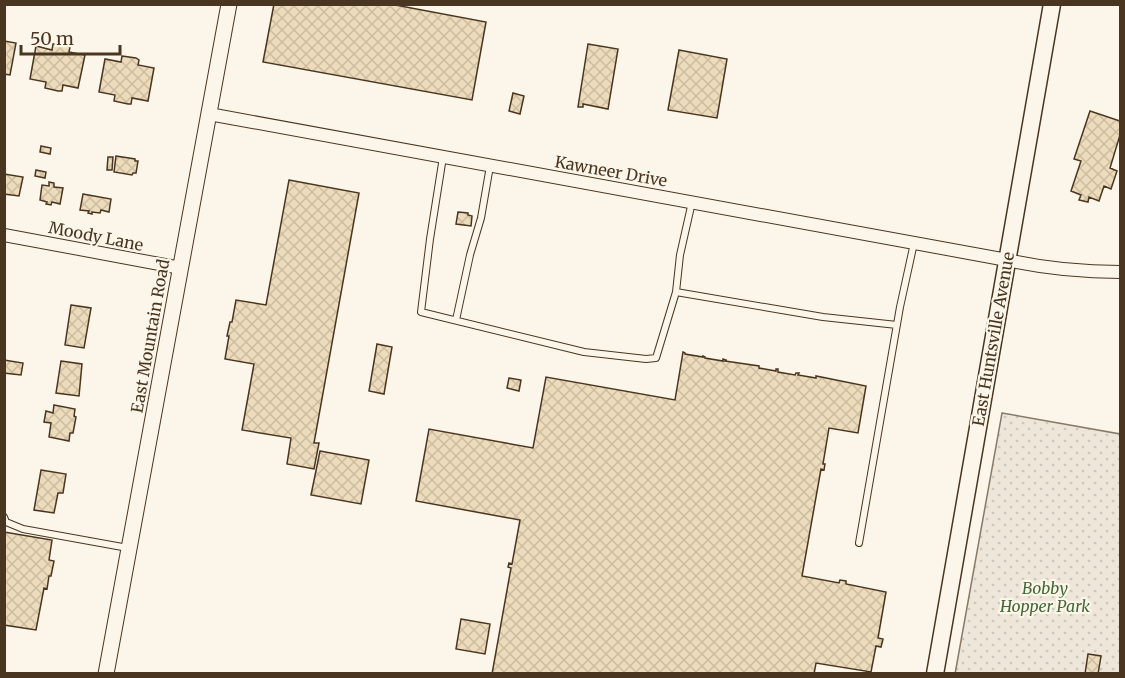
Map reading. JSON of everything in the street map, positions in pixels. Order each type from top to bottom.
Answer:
[{"type":"main road","name":"East Huntsville Avenue","points":[[935,674],[1052,4]]},
{"type":"street","name":"East Mountain Road","points":[[106,674],[230,4]]},
{"type":"street","name":"Kawneer Drive","points":[[209,114],[1028,265],[1075,272],[1120,272]]},
{"type":"street","name":"Moody Lane","points":[[4,235],[181,268]]},
{"type":"lane","points":[[443,156],[421,312],[584,352],[646,359],[656,358],[676,292],[680,255],[692,202]]},
{"type":"lane","points":[[456,320],[470,255],[481,218],[490,165]]},
{"type":"lane","points":[[859,543],[897,325],[914,243]]},
{"type":"lane","points":[[676,292],[823,317],[897,325]]},
{"type":"lane","points":[[4,517],[6,522],[23,530],[129,548]]},
{"type":"green space","name":"Bobby Hopper Park","points":[[1002,413],[1120,434],[1120,673],[955,674]]},
{"type":"building","points":[[274,4],[390,4],[486,22],[472,100],[263,62]]},
{"type":"building","points":[[4,41],[16,43],[10,75],[4,74]]},
{"type":"building","points":[[53,44],[70,47],[69,52],[85,55],[78,88],[63,85],[62,91],[58,91],[45,88],[46,82],[30,79],[36,46],[52,50]]},
{"type":"building","points":[[588,44],[618,49],[608,109],[583,104],[583,107],[578,107]]},
{"type":"building","points":[[679,50],[727,59],[717,118],[668,110]]},
{"type":"building","points":[[122,56],[136,58],[139,60],[138,65],[154,68],[148,101],[132,98],[131,104],[128,104],[114,101],[115,95],[99,92],[105,59],[121,62]]},
{"type":"building","points":[[513,93],[524,96],[520,114],[509,111]]},
{"type":"building","points":[[1090,111],[1120,121],[1120,135],[1110,168],[1117,171],[1111,189],[1104,186],[1099,201],[1089,197],[1088,202],[1079,200],[1081,195],[1071,191],[1081,161],[1074,159]]},
{"type":"building","points":[[41,146],[51,148],[50,154],[40,152]]},
{"type":"building","points":[[116,156],[138,161],[136,173],[132,175],[114,172]]},
{"type":"building","points":[[108,157],[113,157],[112,170],[107,170]]},
{"type":"building","points":[[36,170],[46,172],[45,178],[35,176]]},
{"type":"building","points":[[4,174],[23,177],[19,196],[4,194]]},
{"type":"building","points":[[289,180],[359,193],[314,443],[319,443],[314,469],[287,464],[291,438],[242,430],[254,364],[225,359],[229,336],[227,336],[236,300],[266,305]]},
{"type":"building","points":[[49,182],[54,183],[54,187],[63,188],[60,204],[52,202],[51,205],[46,204],[47,202],[40,200],[42,185],[49,186]]},
{"type":"building","points":[[83,194],[111,199],[109,212],[101,210],[100,213],[92,212],[92,214],[88,213],[89,211],[80,210]]},
{"type":"building","points":[[458,212],[472,216],[471,226],[456,224]]},
{"type":"building","points":[[71,305],[91,308],[84,348],[65,345]]},
{"type":"building","points":[[377,344],[392,347],[384,394],[369,391]]},
{"type":"building","points":[[683,352],[705,358],[759,366],[759,368],[776,371],[778,369],[778,372],[795,375],[799,373],[798,375],[816,378],[816,376],[866,386],[858,433],[829,428],[824,470],[821,469],[802,576],[839,583],[840,580],[846,581],[846,584],[886,592],[878,638],[883,639],[881,647],[876,646],[871,672],[816,663],[814,674],[492,674],[511,568],[508,567],[509,563],[512,564],[520,520],[416,501],[429,429],[533,448],[546,377],[675,400]]},
{"type":"building","points":[[4,360],[23,363],[21,375],[4,373]]},
{"type":"building","points":[[61,361],[82,364],[79,396],[56,393]]},
{"type":"building","points":[[509,378],[521,380],[519,391],[507,388]]},
{"type":"building","points":[[54,405],[75,409],[73,433],[70,433],[69,441],[49,437],[51,423],[44,422],[46,411],[53,413]]},
{"type":"building","points":[[320,451],[369,460],[361,504],[311,495]]},
{"type":"building","points":[[41,470],[66,474],[63,493],[58,493],[54,513],[34,510]]},
{"type":"building","points":[[4,532],[52,540],[49,560],[54,561],[47,589],[44,588],[36,630],[4,625]]},
{"type":"building","points":[[461,619],[490,624],[485,654],[456,649]]},
{"type":"building","points":[[1088,654],[1101,656],[1098,674],[1085,674]]}]
